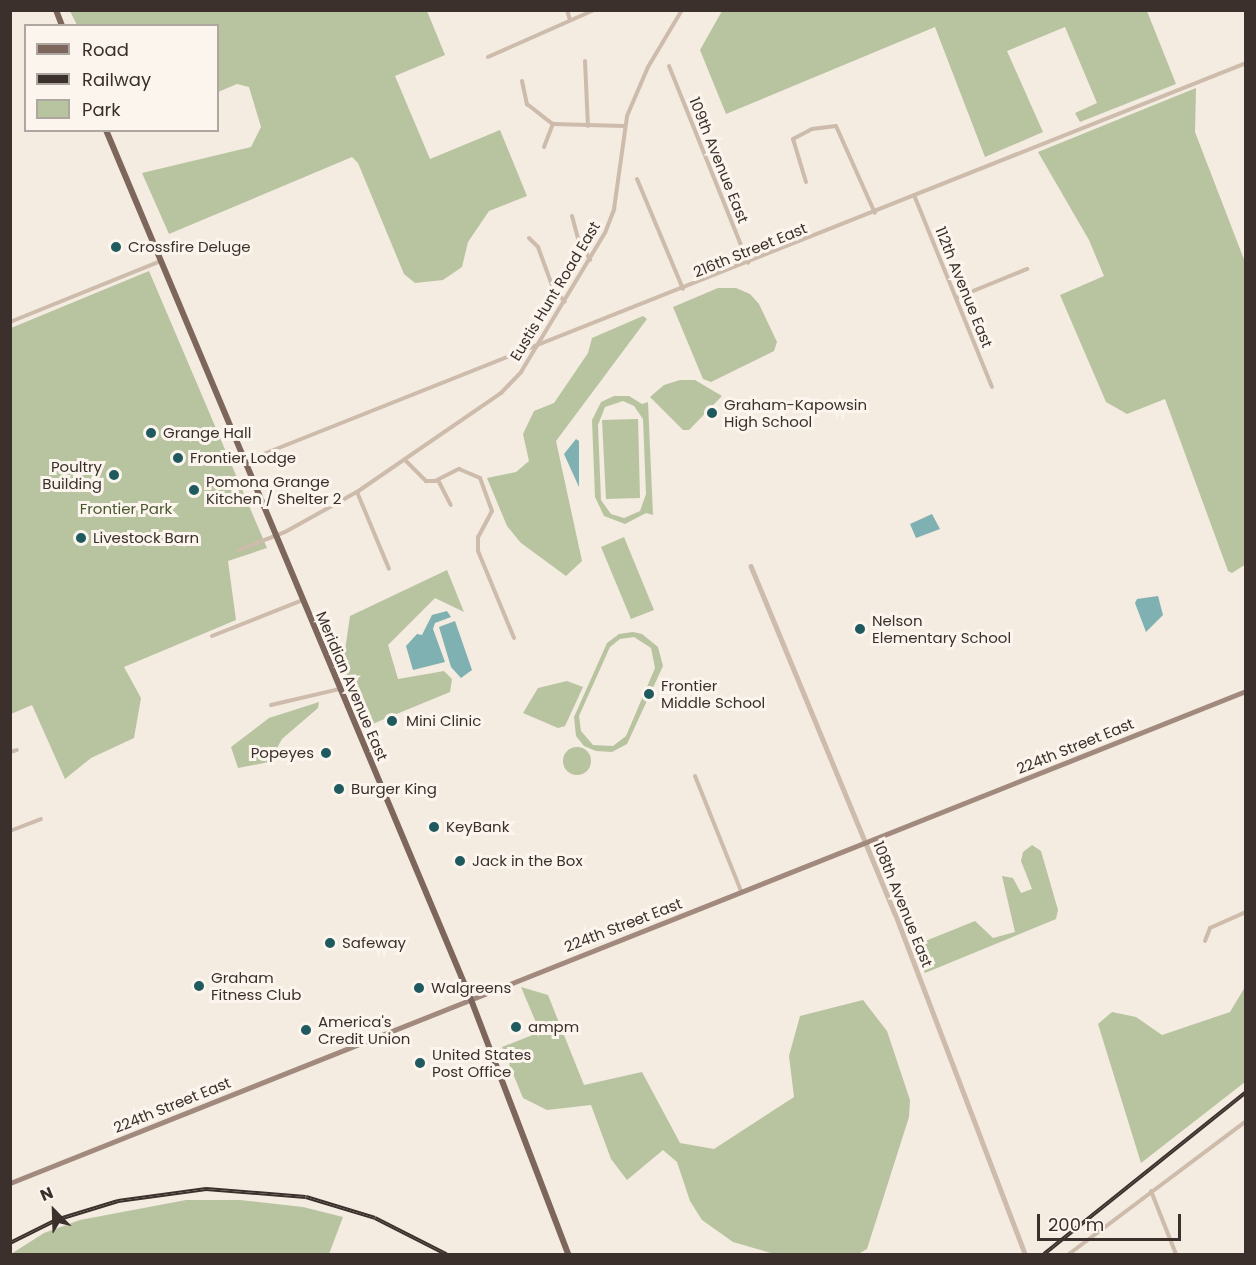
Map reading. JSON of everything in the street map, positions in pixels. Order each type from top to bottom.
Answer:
[{"type":"main road","name":"Meridian Avenue East","points":[[107,132],[470,997],[568,1254]]},
{"type":"main road","name":"224th Street East","points":[[10,1183],[470,997],[865,843],[1245,691]]},
{"type":"street","points":[[567,10],[570,20]]},
{"type":"street","points":[[488,57],[594,10]]},
{"type":"street","name":"Eustis Hunt Road East","points":[[239,550],[276,536],[357,492],[501,393],[521,372],[590,260],[614,209],[624,126],[648,67],[681,11]]},
{"type":"street","points":[[585,62],[588,126]]},
{"type":"street","name":"216th Street East","points":[[261,455],[874,213],[1245,63]]},
{"type":"street","name":"109th Avenue East","points":[[669,66],[748,263]]},
{"type":"street","points":[[522,81],[527,104],[553,124],[624,126]]},
{"type":"street","points":[[544,147],[553,124]]},
{"type":"street","points":[[806,182],[793,139],[812,129],[836,126],[874,213]]},
{"type":"street","points":[[637,179],[683,289]]},
{"type":"street","name":"112th Avenue East","points":[[914,195],[993,387]]},
{"type":"street","points":[[572,216],[578,238],[590,260]]},
{"type":"street","points":[[529,238],[538,247],[553,288],[565,302]]},
{"type":"street","points":[[10,322],[161,261]]},
{"type":"street","points":[[956,298],[1027,269]]},
{"type":"street","points":[[405,460],[418,478],[438,480],[454,470],[469,470],[485,490],[491,516],[480,532],[477,546],[514,638]]},
{"type":"street","points":[[438,480],[451,505]]},
{"type":"street","points":[[357,492],[389,569]]},
{"type":"street","name":"108th Avenue East","points":[[751,566],[899,922],[1025,1254]]},
{"type":"street","points":[[212,636],[303,600]]},
{"type":"street","points":[[271,705],[340,689]]},
{"type":"street","points":[[10,752],[17,750]]},
{"type":"street","points":[[695,776],[741,891]]},
{"type":"street","points":[[10,831],[41,819]]},
{"type":"street","points":[[1205,941],[1210,928],[1245,912]]},
{"type":"street","points":[[1069,1254],[1245,1121]]},
{"type":"street","points":[[1151,1191],[1176,1254]]},
{"type":"green space","points":[[70,11],[427,11],[445,55],[395,76],[430,159],[500,130],[527,196],[489,211],[468,242],[462,267],[443,280],[415,283],[404,274],[358,163],[352,157],[169,234],[142,173],[251,147],[261,127],[249,87],[237,84],[219,92],[219,24],[76,24]]},
{"type":"green space","points":[[722,11],[1147,11],[1176,84],[1080,122],[1075,113],[1097,103],[1065,27],[1007,51],[1043,132],[985,157],[935,27],[726,114],[700,50]]},
{"type":"green space","points":[[1196,88],[1195,132],[1245,262],[1246,564],[1232,573],[1228,571],[1165,399],[1127,414],[1106,402],[1060,295],[1104,276],[1089,240],[1038,152]]},
{"type":"green space","name":"Frontier Park","points":[[149,271],[267,548],[228,561],[236,620],[124,667],[141,698],[134,738],[91,758],[65,779],[32,705],[11,714],[11,328]]},
{"type":"green space","points":[[718,288],[736,288],[750,294],[759,304],[777,342],[774,351],[711,382],[703,379],[673,307]]},
{"type":"green space","points":[[643,316],[647,319],[556,441],[582,561],[566,576],[521,543],[507,526],[487,478],[516,472],[529,461],[523,434],[534,411],[554,403],[588,353],[592,338]]},
{"type":"green space","points":[[680,380],[695,380],[722,396],[689,430],[683,430],[650,397],[664,385]]},
{"type":"green space","points":[[614,396],[629,396],[642,404],[648,402],[653,515],[646,513],[625,524],[604,516],[595,497],[592,420],[601,402]],"holes":[[[623,401],[634,406],[643,419],[646,494],[640,511],[624,518],[611,514],[601,500],[598,425],[605,407]]]},
{"type":"green space","points":[[638,419],[640,498],[606,499],[602,420]]},
{"type":"green space","points":[[624,537],[654,610],[631,619],[601,547]]},
{"type":"green space","points":[[447,570],[464,612],[435,598],[388,645],[398,679],[444,671],[452,679],[450,692],[365,727],[343,664],[350,616]]},
{"type":"green space","points":[[633,632],[642,634],[658,647],[663,666],[627,744],[612,752],[596,751],[584,746],[576,736],[574,717],[607,643],[619,634]],"holes":[[[634,637],[651,648],[655,668],[626,736],[613,746],[593,745],[581,731],[579,716],[610,647],[620,639]]]},
{"type":"green space","points":[[567,681],[583,687],[565,726],[558,728],[523,713],[538,688]]},
{"type":"green space","points":[[319,702],[318,708],[282,739],[269,762],[238,768],[231,747],[269,718]]},
{"type":"green space","points":[[577,747],[587,751],[591,761],[587,771],[577,775],[567,771],[563,761],[567,751]]},
{"type":"green space","points":[[1032,845],[1041,851],[1058,910],[1056,919],[925,973],[913,946],[975,921],[993,938],[1015,932],[1002,876],[1013,878],[1021,893],[1032,889],[1021,861],[1023,852]]},
{"type":"green space","points":[[521,987],[548,995],[584,1085],[642,1072],[680,1143],[714,1149],[794,1097],[789,1056],[800,1016],[863,1000],[887,1031],[910,1100],[909,1117],[867,1249],[858,1254],[774,1254],[733,1242],[702,1220],[690,1201],[677,1162],[663,1150],[627,1180],[611,1159],[591,1105],[547,1110],[523,1098],[502,1047],[540,1032]]},
{"type":"green space","points":[[1245,987],[1245,1082],[1141,1163],[1098,1024],[1112,1012],[1136,1017],[1162,1035],[1230,1012]]},
{"type":"green space","points":[[186,1200],[240,1200],[303,1207],[343,1217],[329,1254],[11,1254],[44,1233],[80,1220]]},
{"type":"water","points":[[576,439],[579,441],[579,487],[564,454]]},
{"type":"water","points":[[932,514],[940,529],[916,538],[910,524]]},
{"type":"water","points":[[1158,596],[1163,615],[1146,632],[1135,603],[1137,599]]},
{"type":"water","points":[[447,611],[451,617],[435,623],[433,629],[445,662],[413,670],[406,646],[417,634],[422,635],[432,615]]},
{"type":"water","points":[[455,621],[472,670],[461,678],[451,667],[439,627]]},
{"type":"railway","points":[[1044,1254],[1246,1092]]},
{"type":"railway","points":[[10,1243],[56,1220],[118,1201],[206,1189],[306,1197],[375,1218],[446,1254]]},
{"type":"place","name":"Crossfire Deluge","points":[[116,247]]},
{"type":"place","name":"Graham-Kapowsin High School","points":[[712,413]]},
{"type":"place","name":"Grange Hall","points":[[151,433]]},
{"type":"place","name":"Frontier Lodge","points":[[178,458]]},
{"type":"place","name":"Poultry Building","points":[[114,475]]},
{"type":"place","name":"Pomona Grange Kitchen / Shelter 2","points":[[194,490]]},
{"type":"place","name":"Livestock Barn","points":[[81,538]]},
{"type":"place","name":"Nelson Elementary School","points":[[860,629]]},
{"type":"place","name":"Frontier Middle School","points":[[649,694]]},
{"type":"place","name":"Mini Clinic","points":[[392,721]]},
{"type":"place","name":"Popeyes","points":[[326,753]]},
{"type":"place","name":"Burger King","points":[[339,789]]},
{"type":"place","name":"KeyBank","points":[[434,827]]},
{"type":"place","name":"Jack in the Box","points":[[460,861]]},
{"type":"place","name":"Safeway","points":[[330,943]]},
{"type":"place","name":"Graham Fitness Club","points":[[199,986]]},
{"type":"place","name":"Walgreens","points":[[419,988]]},
{"type":"place","name":"ampm","points":[[516,1027]]},
{"type":"place","name":"America's Credit Union","points":[[306,1030]]},
{"type":"place","name":"United States Post Office","points":[[420,1063]]}]
